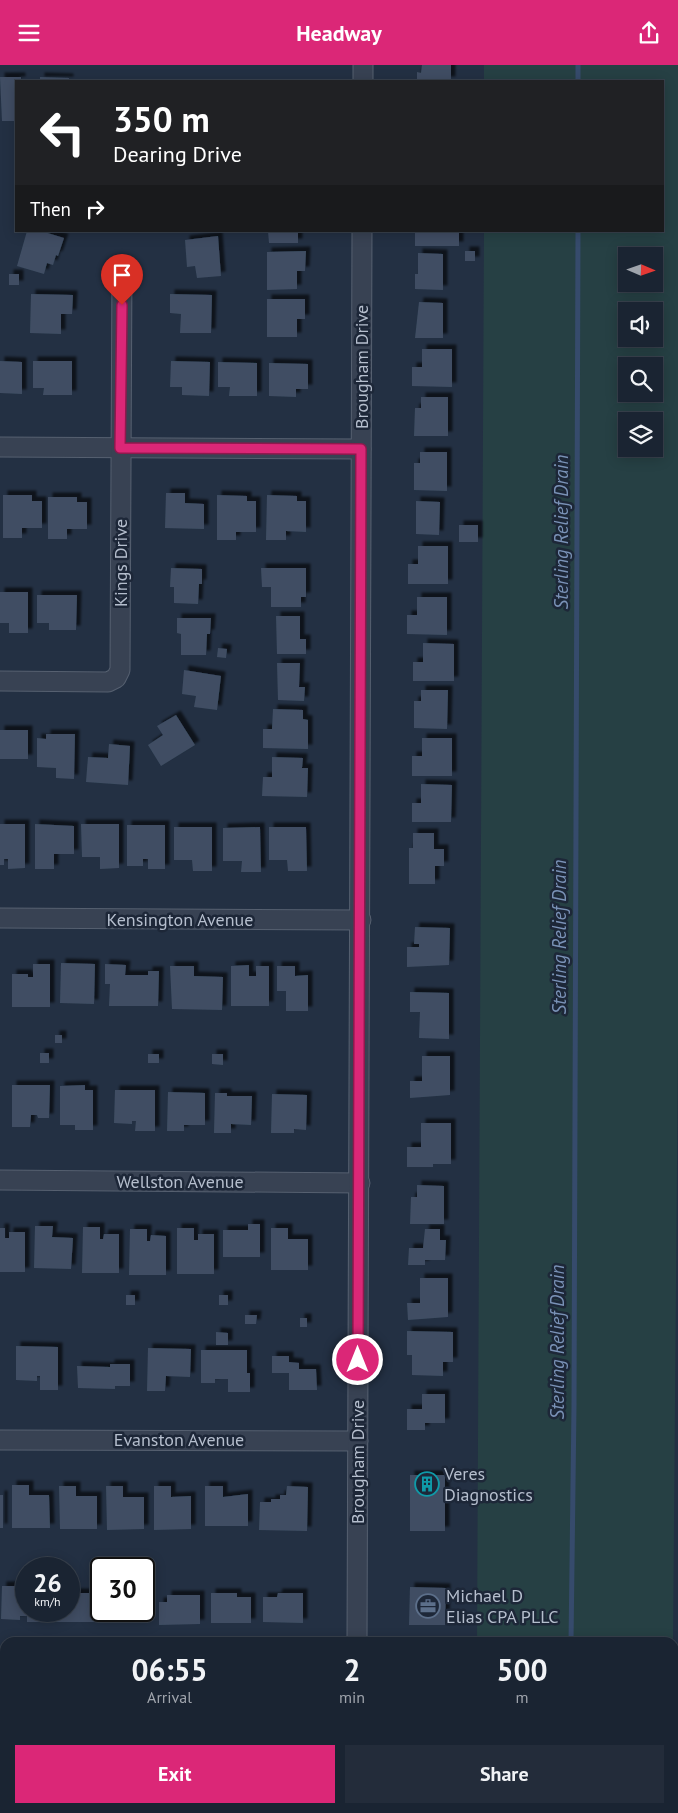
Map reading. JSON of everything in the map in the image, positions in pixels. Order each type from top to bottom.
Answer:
[{"type":"street","points":[[363,65],[363,80]]},
{"type":"street","name":"Brougham Drive","points":[[357,1637],[362,232]]},
{"type":"street","name":"Kings Drive","points":[[0,681],[108,682],[116,678],[121,661],[120,448],[122,265]]},
{"type":"street","points":[[0,447],[361,449]]},
{"type":"street","name":"Kensington Avenue","points":[[0,918],[361,921]]},
{"type":"street","name":"Wellston Avenue","points":[[0,1181],[360,1183]]},
{"type":"street","name":"Evanston Avenue","points":[[0,1440],[358,1441]]},
{"type":"green space","name":"Sterling Relief Drain","points":[[484,65],[678,65],[678,1045],[673,1637],[477,1637],[484,232],[664,232],[664,80],[484,80]]},
{"type":"building","points":[[422,65],[451,65],[451,80],[417,80],[417,72],[421,73]]},
{"type":"building","points":[[0,77],[21,77],[21,80],[15,80],[15,121],[2,121]]},
{"type":"building","points":[[40,77],[69,78],[69,80],[40,80]]},
{"type":"building","points":[[27,232],[44,232],[64,238],[53,265],[47,263],[44,274],[17,266]]},
{"type":"building","points":[[268,232],[298,232],[298,243],[269,243]]},
{"type":"building","points":[[415,232],[459,232],[459,246],[415,246]]},
{"type":"building","points":[[218,236],[221,276],[197,278],[195,266],[187,267],[185,240]]},
{"type":"building","points":[[306,251],[305,271],[297,271],[297,289],[267,290],[267,252]]},
{"type":"building","points":[[465,251],[475,251],[475,261],[465,261]]},
{"type":"building","points":[[418,253],[443,254],[443,290],[415,289],[415,274],[418,274]]},
{"type":"building","points":[[9,274],[19,274],[19,285],[9,285]]},
{"type":"building","points":[[31,294],[73,295],[72,314],[61,314],[61,334],[30,333]]},
{"type":"building","points":[[170,294],[212,295],[211,333],[180,333],[181,314],[170,313]]},
{"type":"building","points":[[267,299],[305,299],[305,319],[297,319],[297,337],[267,337]]},
{"type":"building","points":[[419,302],[443,303],[443,338],[415,338]]},
{"type":"building","points":[[422,349],[452,349],[452,387],[412,386],[412,367],[422,367]]},
{"type":"building","points":[[0,361],[22,362],[22,394],[0,393]]},
{"type":"building","points":[[33,361],[72,361],[72,395],[43,395],[44,388],[33,388]]},
{"type":"building","points":[[171,361],[210,362],[209,396],[182,395],[182,387],[170,387]]},
{"type":"building","points":[[218,362],[257,363],[257,396],[229,396],[230,387],[218,387]]},
{"type":"building","points":[[269,363],[308,364],[308,389],[296,389],[296,397],[269,396]]},
{"type":"building","points":[[421,397],[448,397],[448,436],[414,436],[415,408],[421,408]]},
{"type":"building","points":[[420,452],[447,452],[447,491],[414,490],[414,463],[420,463]]},
{"type":"building","points":[[166,493],[185,493],[185,503],[204,504],[204,529],[165,528]]},
{"type":"building","points":[[3,495],[32,495],[32,501],[42,501],[42,528],[22,528],[22,538],[3,538]]},
{"type":"building","points":[[217,495],[247,496],[247,501],[256,501],[256,532],[236,532],[236,540],[217,540]]},
{"type":"building","points":[[267,495],[297,496],[297,501],[306,501],[306,532],[286,531],[286,540],[266,540]]},
{"type":"building","points":[[48,497],[77,497],[77,502],[87,502],[87,529],[67,529],[67,539],[48,539]]},
{"type":"building","points":[[416,501],[440,502],[439,535],[416,534]]},
{"type":"building","points":[[459,525],[478,525],[478,542],[459,542]]},
{"type":"building","points":[[418,546],[448,546],[448,584],[408,584],[408,564],[418,564]]},
{"type":"building","points":[[171,568],[202,569],[202,584],[199,584],[198,604],[174,603],[174,587],[170,587]]},
{"type":"building","points":[[261,568],[306,568],[306,597],[301,597],[301,607],[271,607],[271,587],[262,587]]},
{"type":"building","points":[[0,592],[28,592],[28,633],[9,633],[9,623],[0,623]]},
{"type":"building","points":[[37,595],[77,595],[76,630],[49,630],[49,623],[37,623]]},
{"type":"building","points":[[417,597],[447,597],[447,635],[407,634],[407,615],[417,615]]},
{"type":"building","points":[[276,616],[300,616],[300,639],[306,639],[306,654],[277,654]]},
{"type":"building","points":[[177,618],[211,618],[210,634],[207,634],[206,655],[181,655],[181,634],[177,633]]},
{"type":"building","points":[[423,643],[454,644],[454,681],[413,681],[413,662],[423,662]]},
{"type":"building","points":[[218,648],[227,649],[226,658],[217,657]]},
{"type":"building","points":[[277,663],[300,663],[299,687],[305,687],[304,701],[278,700]]},
{"type":"building","points":[[184,670],[221,676],[217,710],[194,707],[196,696],[182,694]]},
{"type":"building","points":[[421,690],[448,690],[447,729],[414,728],[414,701],[421,701]]},
{"type":"building","points":[[273,709],[303,710],[303,719],[308,720],[308,749],[263,748],[263,729],[272,729]]},
{"type":"building","points":[[176,715],[195,745],[161,766],[148,745],[163,735],[157,726]]},
{"type":"building","points":[[0,730],[28,730],[28,759],[0,759]]},
{"type":"building","points":[[46,734],[75,734],[74,779],[56,778],[56,768],[37,767],[37,738],[46,739]]},
{"type":"building","points":[[422,738],[452,738],[452,776],[412,776],[412,756],[422,756]]},
{"type":"building","points":[[109,744],[130,746],[128,785],[86,782],[88,757],[108,758]]},
{"type":"building","points":[[272,757],[303,758],[302,768],[308,768],[307,797],[262,796],[263,777],[272,777]]},
{"type":"building","points":[[421,784],[452,785],[451,822],[412,822],[412,803],[421,803]]},
{"type":"building","points":[[0,824],[25,824],[25,868],[8,869],[8,859],[4,859],[4,865],[0,865]]},
{"type":"building","points":[[35,824],[74,826],[74,854],[54,854],[54,869],[35,869]]},
{"type":"building","points":[[81,824],[119,824],[119,868],[100,869],[100,857],[82,857]]},
{"type":"building","points":[[127,825],[165,825],[165,869],[148,869],[148,859],[143,859],[143,866],[127,866]]},
{"type":"building","points":[[174,827],[212,827],[212,871],[193,871],[192,860],[174,860]]},
{"type":"building","points":[[260,827],[261,872],[241,872],[242,861],[223,861],[223,828]]},
{"type":"building","points":[[269,827],[306,827],[307,871],[288,871],[287,860],[269,860]]},
{"type":"building","points":[[413,833],[434,833],[434,849],[444,849],[444,866],[435,866],[435,884],[409,884],[409,848],[413,848]]},
{"type":"building","points":[[415,927],[450,928],[449,965],[407,967],[407,947],[419,947],[419,944],[414,944]]},
{"type":"building","points":[[61,963],[95,964],[94,1004],[60,1003]]},
{"type":"building","points":[[33,964],[50,964],[50,1007],[12,1007],[12,974],[28,974],[28,977],[33,977]]},
{"type":"building","points":[[105,964],[126,965],[125,975],[148,975],[148,971],[159,971],[158,1006],[109,1006],[110,984],[105,984]]},
{"type":"building","points":[[249,965],[249,976],[256,976],[256,966],[269,966],[269,1006],[231,1006],[231,966]]},
{"type":"building","points":[[170,966],[194,966],[194,976],[223,977],[222,1010],[172,1009]]},
{"type":"building","points":[[277,966],[295,966],[295,976],[308,975],[308,1011],[286,1011],[286,991],[277,991]]},
{"type":"building","points":[[410,992],[449,993],[449,1039],[419,1038],[420,1012],[410,1012]]},
{"type":"building","points":[[55,1035],[62,1035],[62,1043],[55,1043]]},
{"type":"building","points":[[40,1053],[49,1053],[49,1063],[40,1063]]},
{"type":"building","points":[[148,1054],[159,1054],[159,1063],[148,1063]]},
{"type":"building","points":[[212,1054],[223,1054],[223,1065],[212,1064]]},
{"type":"building","points":[[422,1056],[450,1056],[450,1095],[410,1098],[410,1081],[422,1081]]},
{"type":"building","points":[[12,1085],[50,1085],[49,1118],[38,1118],[37,1115],[31,1115],[30,1127],[12,1127]]},
{"type":"building","points":[[85,1085],[85,1090],[93,1090],[93,1130],[75,1130],[75,1125],[60,1125],[60,1086]]},
{"type":"building","points":[[115,1090],[155,1090],[155,1131],[135,1131],[136,1121],[132,1121],[132,1124],[114,1123]]},
{"type":"building","points":[[168,1092],[205,1093],[205,1125],[184,1125],[184,1131],[167,1131]]},
{"type":"building","points":[[215,1093],[227,1093],[227,1096],[252,1096],[251,1125],[231,1124],[231,1133],[214,1133]]},
{"type":"building","points":[[272,1094],[307,1095],[306,1130],[294,1129],[294,1133],[271,1133]]},
{"type":"building","points":[[421,1123],[451,1123],[451,1164],[433,1164],[433,1167],[407,1167],[407,1147],[421,1147]]},
{"type":"building","points":[[417,1185],[444,1186],[444,1224],[410,1224],[411,1197],[417,1197]]},
{"type":"building","points":[[248,1224],[260,1224],[260,1257],[223,1257],[223,1230],[248,1230]]},
{"type":"building","points":[[35,1226],[53,1226],[52,1237],[73,1238],[71,1269],[34,1268]]},
{"type":"building","points":[[83,1227],[100,1227],[100,1239],[103,1239],[104,1234],[119,1234],[119,1273],[82,1273]]},
{"type":"building","points":[[0,1228],[5,1228],[5,1238],[9,1238],[9,1232],[25,1232],[25,1272],[0,1272]]},
{"type":"building","points":[[177,1228],[194,1228],[194,1240],[198,1240],[198,1234],[214,1234],[214,1274],[177,1274]]},
{"type":"building","points":[[271,1228],[288,1228],[288,1239],[308,1239],[308,1270],[271,1270]]},
{"type":"building","points":[[130,1229],[147,1229],[147,1241],[150,1241],[151,1235],[166,1236],[166,1275],[129,1275]]},
{"type":"building","points":[[425,1229],[440,1229],[440,1240],[446,1240],[445,1260],[425,1260],[425,1265],[408,1265],[409,1248],[423,1248]]},
{"type":"building","points":[[420,1278],[448,1278],[448,1317],[408,1320],[407,1303],[420,1303]]},
{"type":"building","points":[[126,1295],[135,1295],[135,1305],[126,1305]]},
{"type":"building","points":[[219,1295],[228,1295],[228,1305],[219,1305]]},
{"type":"building","points":[[245,1315],[257,1315],[256,1324],[245,1324]]},
{"type":"building","points":[[300,1318],[307,1318],[307,1327],[300,1327]]},
{"type":"building","points":[[407,1331],[453,1332],[453,1362],[443,1362],[443,1376],[412,1375],[412,1355],[407,1355]]},
{"type":"building","points":[[216,1332],[228,1333],[228,1345],[216,1345]]},
{"type":"building","points":[[16,1346],[58,1347],[58,1390],[40,1390],[40,1376],[37,1376],[37,1381],[16,1380]]},
{"type":"building","points":[[148,1348],[191,1349],[190,1377],[166,1376],[165,1391],[147,1391]]},
{"type":"building","points":[[201,1350],[247,1350],[247,1373],[250,1373],[250,1392],[228,1392],[228,1379],[215,1379],[215,1383],[201,1383]]},
{"type":"building","points":[[272,1356],[289,1356],[289,1362],[299,1363],[299,1369],[316,1369],[317,1390],[289,1390],[289,1373],[272,1373]]},
{"type":"building","points":[[110,1364],[130,1364],[130,1386],[115,1386],[115,1389],[78,1388],[77,1366],[110,1367]]},
{"type":"building","points":[[422,1394],[445,1394],[445,1423],[425,1423],[425,1430],[407,1430],[407,1409],[422,1409]]},
{"type":"building","points":[[410,1475],[445,1475],[445,1531],[410,1531]]},
{"type":"building","points":[[12,1485],[29,1485],[29,1495],[49,1495],[50,1528],[12,1528]]},
{"type":"building","points":[[59,1486],[76,1486],[76,1496],[97,1496],[97,1529],[60,1529]]},
{"type":"building","points":[[106,1486],[123,1486],[123,1497],[144,1497],[144,1529],[107,1530]]},
{"type":"building","points":[[154,1486],[171,1486],[171,1497],[191,1496],[191,1529],[154,1530]]},
{"type":"building","points":[[205,1486],[223,1486],[223,1497],[248,1494],[248,1526],[205,1526]]},
{"type":"building","points":[[287,1486],[308,1487],[307,1531],[259,1530],[260,1502],[271,1502],[271,1499],[280,1499],[280,1495],[286,1495]]},
{"type":"building","points":[[0,1495],[3,1495],[3,1528],[0,1528]]},
{"type":"building","points":[[2,1586],[15,1586],[15,1620],[1,1619]]},
{"type":"building","name":"Michael D Elias CPA PLLC","points":[[410,1587],[446,1588],[445,1625],[409,1625]]},
{"type":"building","points":[[80,1593],[90,1593],[90,1622],[80,1622]]},
{"type":"building","points":[[211,1593],[237,1593],[237,1597],[251,1597],[251,1623],[211,1623]]},
{"type":"building","points":[[278,1593],[303,1593],[303,1623],[263,1622],[263,1597],[277,1597]]},
{"type":"building","points":[[167,1595],[200,1595],[200,1624],[159,1625],[159,1602],[167,1602]]},
{"type":"building","points":[[108,1622],[148,1622],[148,1623]]},
{"type":"waterway","name":"Sterling Relief Drain","points":[[578,65],[578,80]]},
{"type":"waterway","name":"Sterling Relief Drain","points":[[571,1637],[574,1406],[578,232]]},
{"type":"place","name":"Veres Diagnostics","points":[[427,1484]]},
{"type":"place","name":"Michael D Elias CPA PLLC","points":[[428,1606]]},
{"type":"route","points":[[122,305],[120,448],[361,449],[361,931],[358,1360]]}]
